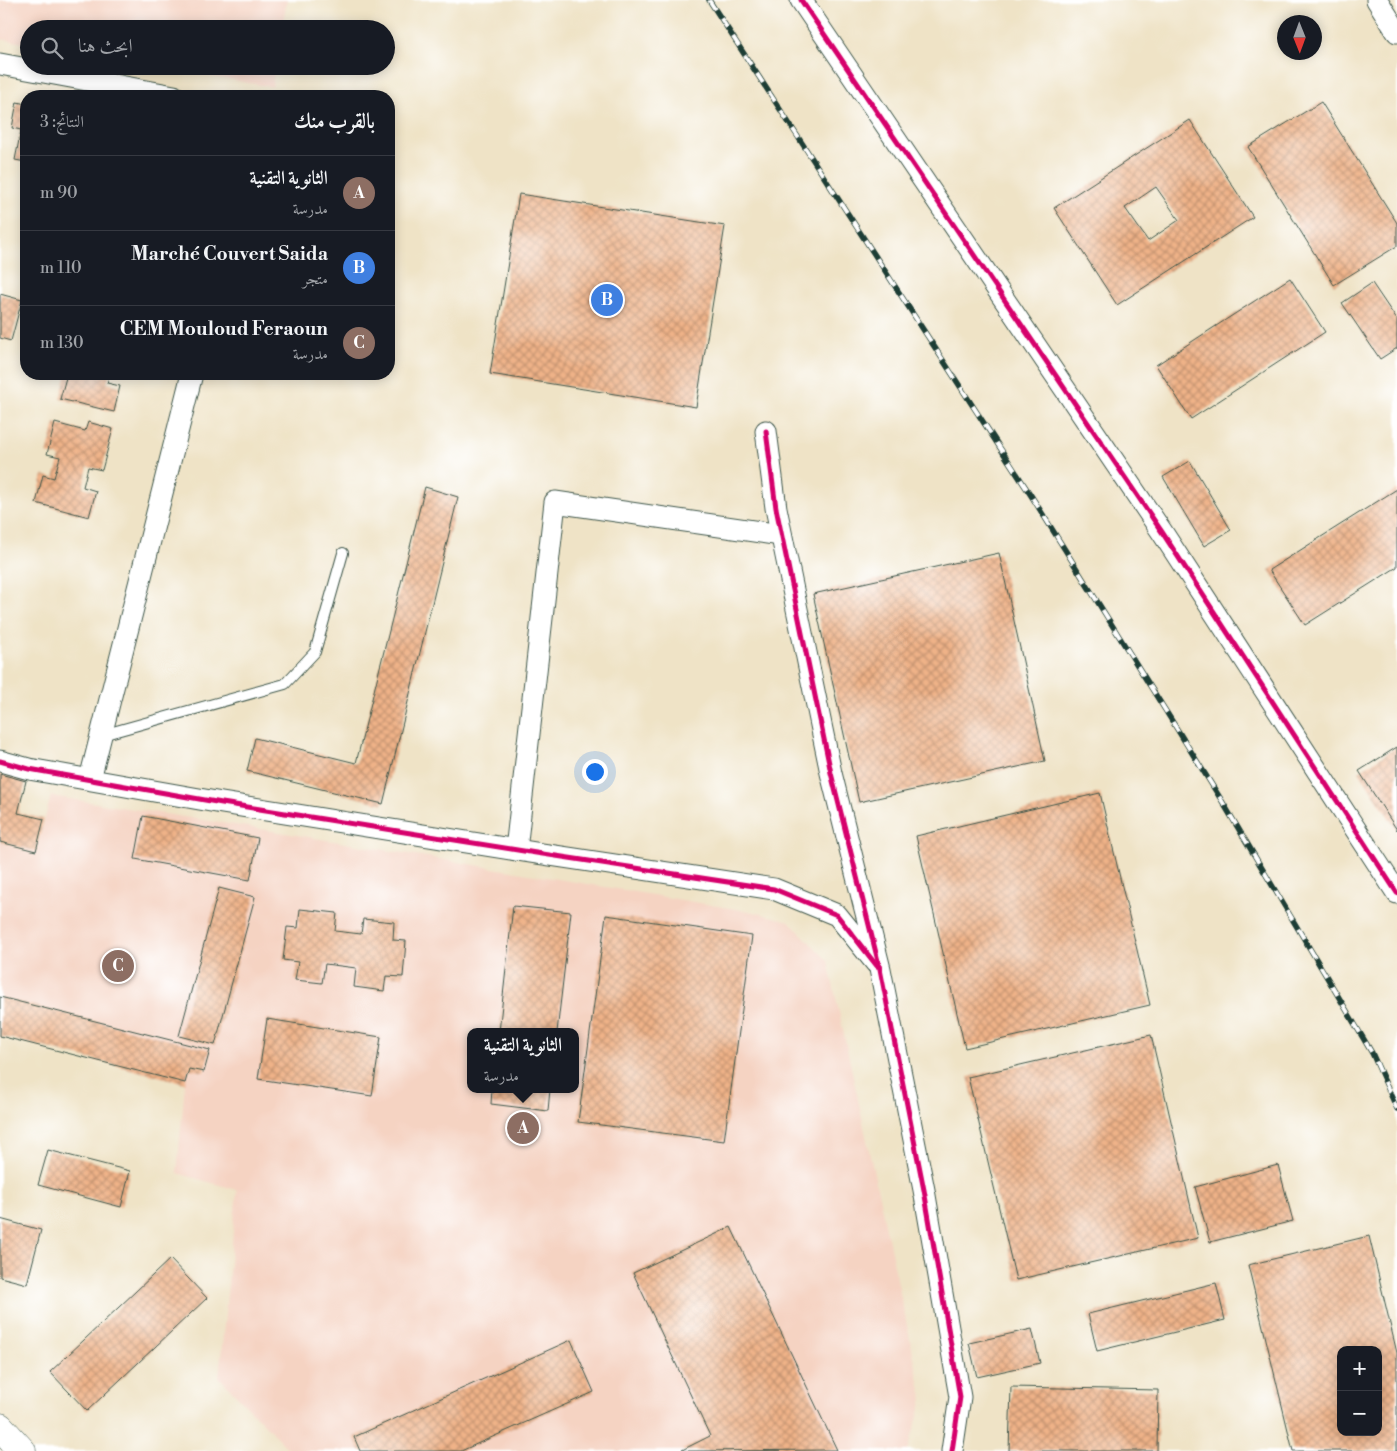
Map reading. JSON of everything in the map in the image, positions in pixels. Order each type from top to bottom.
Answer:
[{"type":"main road","points":[[0,1426],[22,1451]]},
{"type":"street","points":[[801,0],[1162,532],[1397,893]]},
{"type":"street","points":[[1377,0],[1397,32]]},
{"type":"street","points":[[0,64],[20,68]]},
{"type":"street","points":[[60,75],[141,90]]},
{"type":"street","points":[[90,779],[191,380]]},
{"type":"street","points":[[766,431],[776,508],[832,773],[880,970],[924,1190],[960,1397],[952,1451]]},
{"type":"street","points":[[516,850],[555,502],[782,535]]},
{"type":"street","points":[[0,761],[28,769],[222,803],[774,889],[837,915],[880,970]]},
{"type":"lane","points":[[102,735],[285,684],[315,652],[343,553]]},
{"type":"shaded area","points":[[0,0],[287,0],[284,20],[20,20],[20,42],[0,39]]},
{"type":"shaded area","points":[[205,75],[274,75],[272,87]]},
{"type":"shaded area","points":[[51,796],[273,831],[753,912],[789,921],[828,961],[923,1399],[908,1451],[290,1451],[219,1377],[237,1190],[177,1173],[185,1083],[0,1036],[0,842],[36,851]]},
{"type":"building","points":[[17,102],[20,103],[20,130],[12,128]]},
{"type":"building","points":[[1321,102],[1397,223],[1397,246],[1334,285],[1248,147]]},
{"type":"building","points":[[1190,120],[1253,217],[1117,305],[1054,208]],"holes":[[[1156,187],[1179,220],[1148,241],[1125,208]]]},
{"type":"building","points":[[20,135],[20,161],[15,160]]},
{"type":"building","points":[[519,194],[725,226],[696,407],[490,374]]},
{"type":"building","points":[[1290,278],[1325,332],[1191,419],[1156,365]]},
{"type":"building","points":[[1372,283],[1397,320],[1397,348],[1380,359],[1342,303]]},
{"type":"building","points":[[0,294],[20,299],[20,307],[11,341],[0,338]]},
{"type":"building","points":[[65,380],[108,380],[107,383],[120,386],[114,412],[60,399]]},
{"type":"building","points":[[88,422],[113,429],[102,470],[88,467],[83,487],[96,491],[89,517],[36,503],[43,475],[54,478],[60,457],[47,454],[55,423],[85,431]]},
{"type":"building","points":[[1190,461],[1231,530],[1204,546],[1163,477]]},
{"type":"building","points":[[425,487],[458,497],[383,804],[247,771],[255,738],[356,763]]},
{"type":"building","points":[[1397,489],[1397,567],[1305,625],[1269,570]]},
{"type":"building","points":[[999,553],[1045,761],[859,802],[813,594]]},
{"type":"building","points":[[1397,747],[1397,830],[1359,771]]},
{"type":"building","points":[[0,774],[26,781],[18,813],[44,819],[36,851],[0,842]]},
{"type":"building","points":[[1100,793],[1150,1005],[965,1048],[916,836]]},
{"type":"building","points":[[143,816],[258,838],[250,880],[135,859]]},
{"type":"building","points":[[219,888],[255,897],[215,1045],[179,1036]]},
{"type":"building","points":[[513,906],[571,912],[557,1028],[499,1028]]},
{"type":"building","points":[[300,909],[337,913],[335,931],[361,934],[363,919],[394,922],[393,940],[406,941],[403,977],[386,976],[384,991],[354,987],[356,968],[325,964],[322,983],[295,980],[298,962],[283,960],[287,927],[298,928]]},
{"type":"building","points":[[606,915],[752,936],[724,1141],[578,1122]]},
{"type":"building","points":[[0,997],[210,1050],[204,1072],[189,1069],[185,1083],[0,1036]]},
{"type":"building","points":[[267,1019],[381,1037],[372,1096],[258,1079]]},
{"type":"building","points":[[1151,1035],[1198,1238],[1016,1280],[968,1077]]},
{"type":"building","points":[[492,1093],[550,1093],[548,1111],[491,1104]]},
{"type":"building","points":[[48,1150],[130,1171],[121,1207],[38,1185]]},
{"type":"building","points":[[1278,1165],[1293,1221],[1210,1242],[1195,1187]]},
{"type":"building","points":[[0,1219],[41,1230],[27,1284],[0,1277]]},
{"type":"building","points":[[731,1227],[837,1450],[682,1450],[710,1436],[633,1273]]},
{"type":"building","points":[[1369,1236],[1397,1353],[1397,1451],[1293,1451],[1248,1265]]},
{"type":"building","points":[[170,1259],[207,1298],[87,1411],[50,1372]]},
{"type":"building","points":[[1216,1283],[1225,1320],[1097,1351],[1088,1314]]},
{"type":"building","points":[[1032,1329],[1040,1363],[977,1377],[969,1343]]},
{"type":"building","points":[[571,1340],[594,1392],[461,1451],[360,1451],[354,1437]]},
{"type":"building","points":[[1011,1387],[1158,1390],[1157,1451],[1009,1451]]},
{"type":"railway","points":[[709,0],[1032,497],[1222,801],[1372,1053],[1397,1109]]},
{"type":"cycle path","points":[[801,0],[1162,532],[1397,893]]},
{"type":"cycle path","points":[[766,431],[776,508],[831,773],[880,969],[924,1190],[960,1397],[952,1451]]},
{"type":"cycle path","points":[[0,761],[29,769],[222,803],[774,889],[837,915],[877,966]]},
{"type":"place","name":"Marché Couvert Saida","points":[[607,300]]},
{"type":"place","name":"CEM Mouloud Feraoun","points":[[118,966]]},
{"type":"place","name":"الثانوية التقنية","points":[[523,1128]]}]
